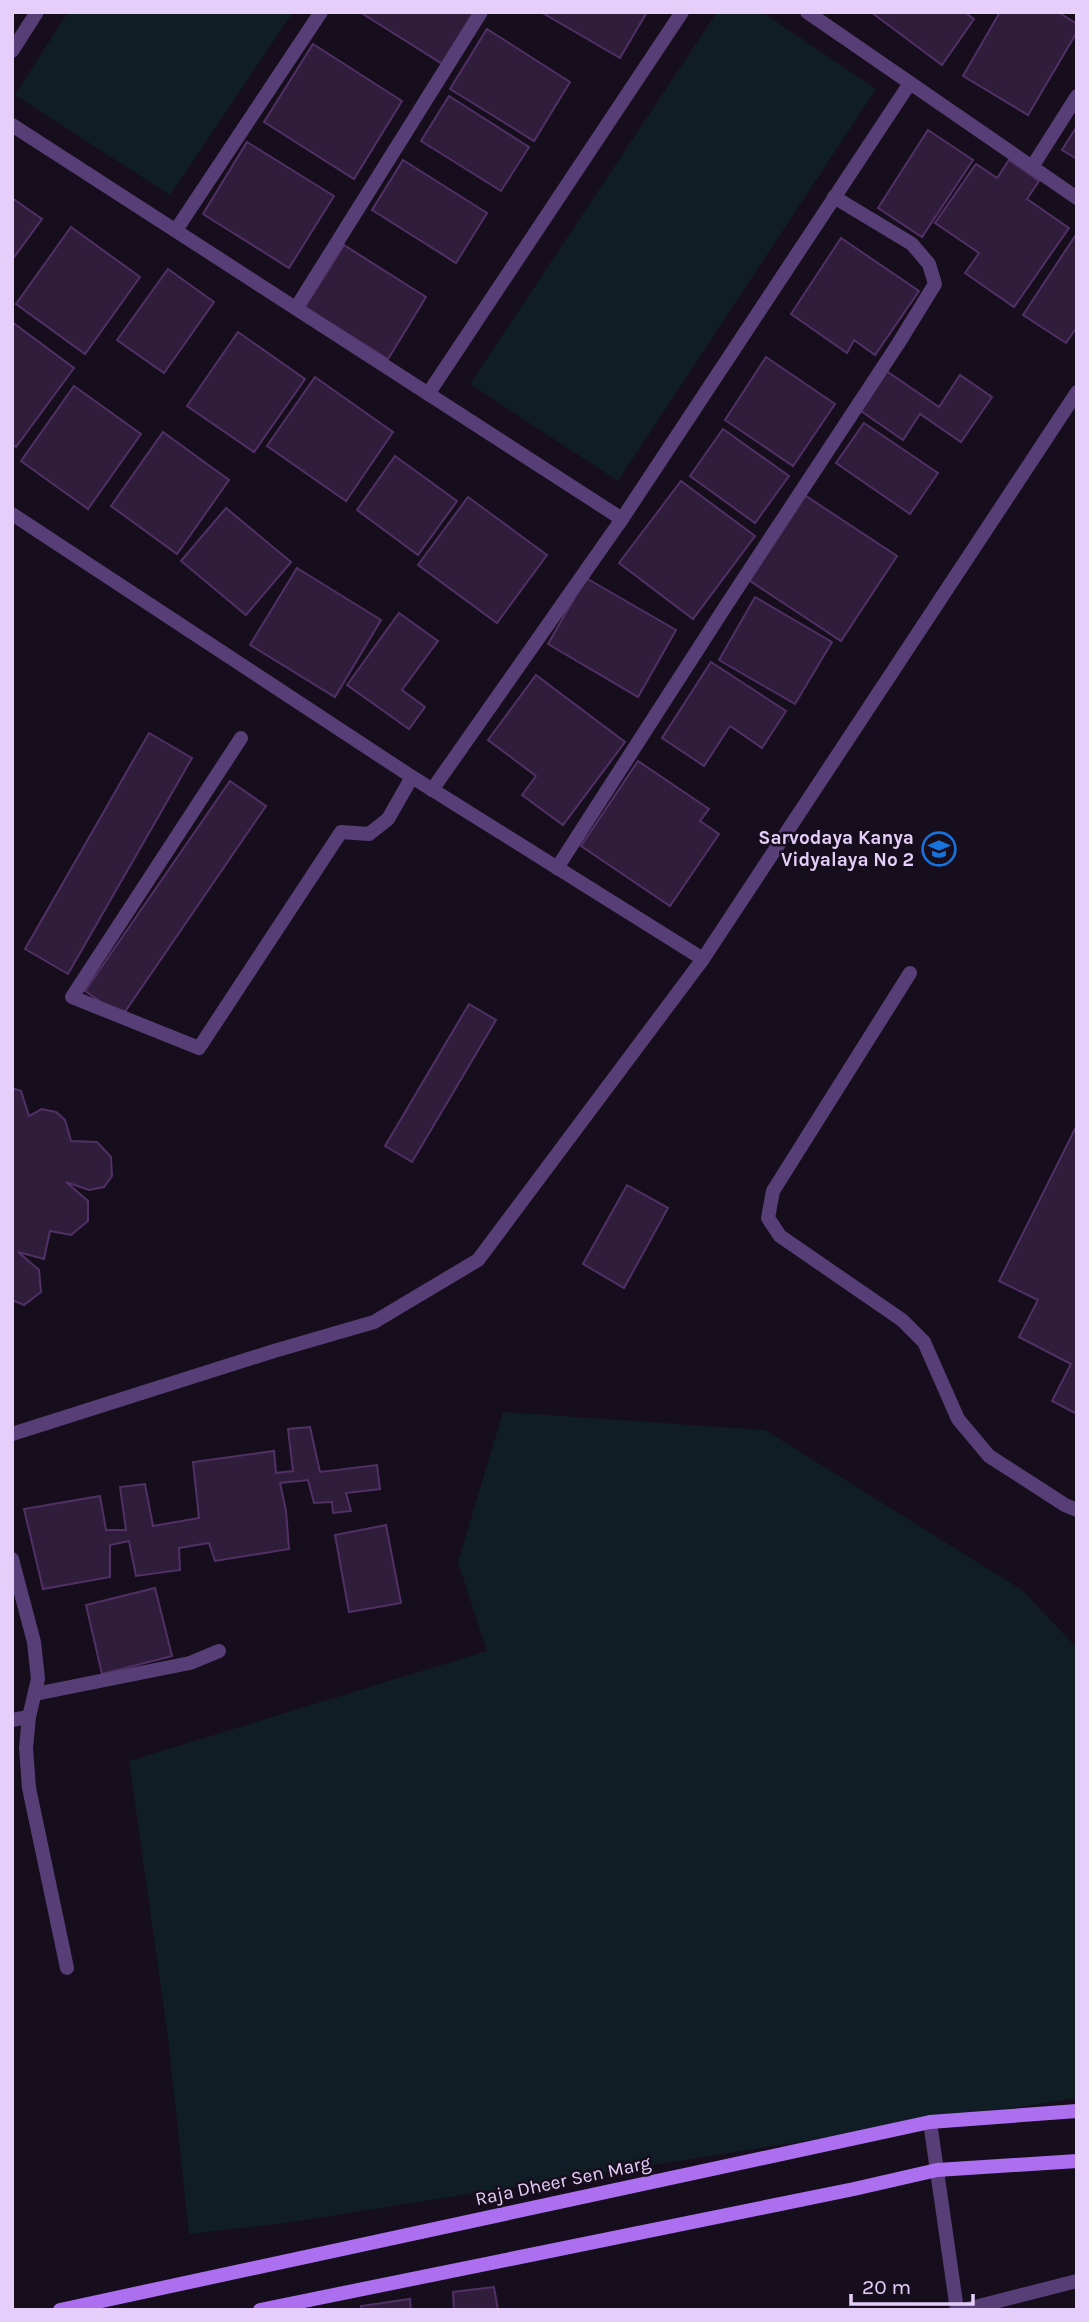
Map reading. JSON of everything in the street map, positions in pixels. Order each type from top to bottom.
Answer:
[{"type":"street","points":[[12,51],[37,12]]},
{"type":"street","points":[[176,230],[321,12]]},
{"type":"street","points":[[296,308],[481,12]]},
{"type":"street","points":[[428,394],[682,12]]},
{"type":"street","points":[[807,12],[1077,198]]},
{"type":"street","points":[[432,790],[622,519],[910,83]]},
{"type":"street","points":[[1032,167],[1077,96]]},
{"type":"street","points":[[12,125],[622,519]]},
{"type":"street","points":[[557,867],[935,284],[929,264],[912,244],[834,197]]},
{"type":"street","points":[[12,1434],[374,1322],[478,1260],[703,959],[1077,392]]},
{"type":"street","points":[[12,514],[432,790],[703,959]]},
{"type":"street","points":[[241,738],[72,997],[199,1048],[341,832],[369,834],[388,819],[412,777]]},
{"type":"street","points":[[910,973],[773,1191],[768,1218],[780,1236],[902,1320],[924,1342],[958,1419],[989,1457],[1077,1510]]},
{"type":"street","points":[[12,1559],[34,1642],[38,1679],[29,1717],[26,1748],[29,1788],[67,1968]]},
{"type":"street","points":[[35,1694],[190,1663],[219,1651]]},
{"type":"street","points":[[12,1720],[29,1717]]},
{"type":"street","name":"Raja Dheer Sen Marg","points":[[60,2310],[930,2122],[1077,2111]]},
{"type":"street","points":[[930,2122],[957,2310]]},
{"type":"street","points":[[260,2310],[937,2170],[1077,2161]]},
{"type":"street","points":[[963,2310],[1077,2281]]},
{"type":"shaded area","points":[[68,12],[293,12],[170,195],[15,95]]},
{"type":"shaded area","points":[[717,12],[762,12],[876,89],[618,481],[470,384]]},
{"type":"shaded area","points":[[503,1412],[765,1430],[1022,1590],[1077,1648],[1077,2098],[292,2222],[189,2234],[168,2037],[129,1761],[487,1651],[458,1562]]},
{"type":"building","points":[[360,12],[476,12],[444,65]]},
{"type":"building","points":[[541,12],[647,12],[620,58]]},
{"type":"building","points":[[871,12],[964,12],[974,19],[942,65]]},
{"type":"building","points":[[1000,12],[1058,12],[1077,24],[1077,32],[1028,115],[963,76]]},
{"type":"building","points":[[487,29],[570,82],[534,141],[450,89]]},
{"type":"building","points":[[313,44],[402,101],[354,179],[264,122]]},
{"type":"building","points":[[449,96],[529,147],[501,191],[421,141]]},
{"type":"building","points":[[1077,126],[1077,159],[1062,150]]},
{"type":"building","points":[[928,130],[973,160],[922,237],[878,208]]},
{"type":"building","points":[[247,142],[334,196],[289,268],[203,214]]},
{"type":"building","points":[[403,160],[487,213],[456,263],[372,210]]},
{"type":"building","points":[[1009,160],[1039,181],[1027,199],[1069,228],[1014,307],[965,273],[979,253],[935,223],[976,164],[997,178]]},
{"type":"building","points":[[12,198],[42,219],[12,260]]},
{"type":"building","points":[[71,227],[140,277],[85,354],[16,304]]},
{"type":"building","points":[[1077,233],[1077,327],[1066,343],[1023,315]]},
{"type":"building","points":[[841,238],[919,291],[875,355],[854,340],[847,353],[791,314]]},
{"type":"building","points":[[344,245],[426,297],[388,359],[305,307]]},
{"type":"building","points":[[168,269],[214,302],[164,373],[117,340]]},
{"type":"building","points":[[12,322],[74,368],[16,447],[12,443]]},
{"type":"building","points":[[238,332],[305,379],[254,452],[187,406]]},
{"type":"building","points":[[766,357],[835,404],[793,466],[725,420]]},
{"type":"building","points":[[885,370],[939,407],[960,375],[992,397],[961,442],[920,414],[903,440],[858,409]]},
{"type":"building","points":[[315,377],[393,432],[346,501],[267,446]]},
{"type":"building","points":[[74,386],[141,434],[88,509],[21,461]]},
{"type":"building","points":[[864,423],[938,473],[910,514],[836,463]]},
{"type":"building","points":[[723,429],[789,476],[755,523],[690,476]]},
{"type":"building","points":[[163,432],[229,480],[177,554],[111,506]]},
{"type":"building","points":[[395,456],[457,501],[418,555],[357,510]]},
{"type":"building","points":[[681,481],[755,536],[693,619],[619,563]]},
{"type":"building","points":[[803,494],[897,556],[841,641],[747,579]]},
{"type":"building","points":[[468,497],[547,555],[497,623],[418,565]]},
{"type":"building","points":[[226,508],[291,562],[246,615],[181,561]]},
{"type":"building","points":[[297,568],[381,620],[335,697],[250,645]]},
{"type":"building","points":[[586,578],[676,630],[638,697],[548,644]]},
{"type":"building","points":[[755,597],[832,642],[795,704],[719,660]]},
{"type":"building","points":[[399,613],[438,641],[402,690],[425,707],[409,729],[347,685]]},
{"type":"building","points":[[711,662],[786,711],[762,748],[730,726],[704,766],[662,738]]},
{"type":"building","points":[[536,675],[625,742],[563,825],[522,795],[536,776],[488,740]]},
{"type":"building","points":[[149,733],[192,758],[68,974],[25,949]]},
{"type":"building","points":[[638,761],[709,809],[700,821],[719,834],[670,906],[581,846]]},
{"type":"building","points":[[230,781],[266,806],[122,1016],[85,991]]},
{"type":"building","points":[[469,1004],[496,1020],[412,1162],[385,1146]]},
{"type":"building","points":[[12,1088],[21,1091],[29,1116],[42,1109],[56,1112],[65,1120],[71,1141],[97,1142],[111,1157],[112,1176],[104,1187],[89,1190],[66,1182],[88,1201],[88,1221],[71,1235],[50,1231],[44,1259],[18,1252],[39,1270],[41,1292],[24,1305],[12,1300]]},
{"type":"building","points":[[1077,1125],[1077,1414],[1052,1401],[1071,1364],[1019,1337],[1038,1300],[999,1281]]},
{"type":"building","points":[[627,1185],[668,1208],[624,1288],[583,1264]]},
{"type":"building","points":[[310,1427],[320,1472],[377,1465],[380,1489],[346,1493],[351,1511],[333,1513],[332,1502],[314,1503],[308,1480],[280,1483],[286,1511],[289,1549],[215,1561],[209,1543],[179,1548],[180,1570],[136,1576],[129,1541],[110,1545],[110,1577],[43,1589],[24,1509],[100,1496],[106,1530],[126,1530],[120,1487],[145,1484],[153,1526],[199,1518],[193,1462],[274,1451],[276,1473],[293,1471],[288,1429]]},
{"type":"building","points":[[386,1525],[401,1603],[349,1612],[335,1535]]},
{"type":"building","points":[[155,1588],[172,1656],[102,1674],[86,1605]]},
{"type":"building","points":[[494,2287],[498,2310],[454,2310],[453,2292]]},
{"type":"building","points":[[410,2299],[411,2310],[361,2310],[361,2306]]},
{"type":"place","name":"Sarvodaya Kanya Vidyalaya No 2","points":[[939,849]]}]
